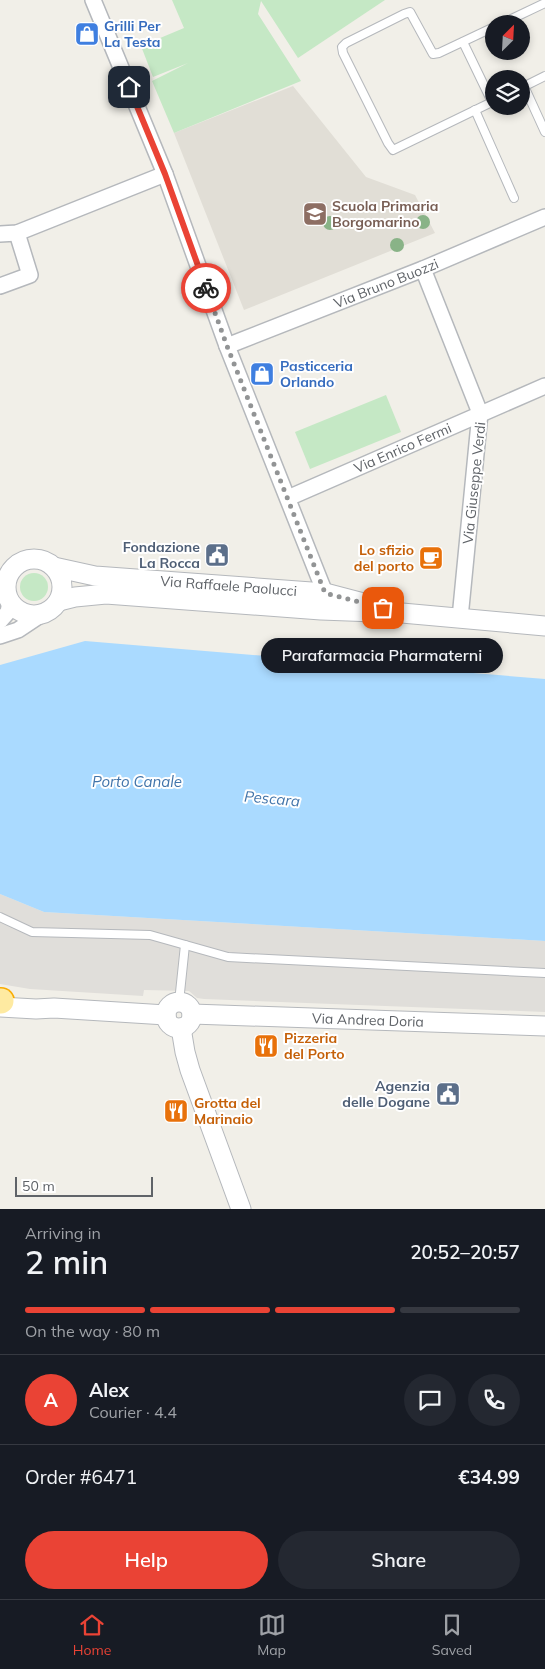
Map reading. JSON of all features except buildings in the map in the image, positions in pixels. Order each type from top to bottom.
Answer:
[{"type":"street","points":[[94,0],[165,174],[227,346],[288,498],[323,602]]},
{"type":"street","points":[[0,234],[17,233],[165,174]]},
{"type":"street","name":"Via Bruno Buozzi","points":[[227,346],[423,269],[545,217]]},
{"type":"street","points":[[6,284],[30,274],[17,233]]},
{"type":"street","name":"Via Giuseppe Verdi","points":[[423,269],[480,413],[460,618]]},
{"type":"street","name":"Via Enrico Fermi","points":[[288,498],[545,386]]},
{"type":"street","points":[[0,621],[8,612],[6,597],[8,567],[36,559],[42,560],[54,567],[60,575],[62,592],[59,601],[53,609],[18,630],[0,636]]},
{"type":"street","name":"Via Raffaele Paolucci","points":[[54,567],[95,576],[402,613],[545,626]]},
{"type":"street","name":"Via Raffaele Paolucci","points":[[59,601],[75,597],[106,594],[323,602]]},
{"type":"street","points":[[6,597],[24,614],[42,614]]},
{"type":"street","name":"Via Andrea Doria","points":[[0,1001],[54,1008],[180,1015],[545,1026]]},
{"type":"street","name":"Via Andrea Doria","points":[[0,1007],[54,1008]]},
{"type":"street","points":[[180,1015],[185,1052],[190,1070],[241,1209]]},
{"type":"lane","points":[[520,15],[545,3]]},
{"type":"lane","points":[[485,31],[433,54],[410,12],[371,30],[342,47],[343,53],[393,150],[485,106]]},
{"type":"lane","points":[[463,42],[485,86]]},
{"type":"lane","points":[[530,84],[545,76]]},
{"type":"lane","points":[[530,101],[545,132]]},
{"type":"lane","points":[[475,110],[514,198]]},
{"type":"lane","points":[[0,917],[32,932],[150,936],[228,957],[545,972]]},
{"type":"lane","points":[[180,1015],[185,945]]},
{"type":"shaded area","name":"Scuola Primaria Borgomarino","points":[[293,86],[366,177],[415,195],[435,233],[244,310],[174,133]]},
{"type":"shaded area","points":[[0,894],[44,912],[545,941],[545,1012],[204,999],[197,998],[189,991],[144,990],[143,996],[30,989],[0,984]]},
{"type":"green space","points":[[172,0],[385,0],[298,58],[261,1],[258,14],[301,81],[174,133],[152,81],[188,63],[153,77],[141,46],[184,28]]},
{"type":"green space","points":[[386,395],[401,432],[310,469],[295,432]]},
{"type":"green space","points":[[34,573],[44,577],[48,587],[44,597],[34,601],[24,597],[20,587],[24,577]]},
{"type":"water","name":"Porto Canale","points":[[85,641],[545,679],[545,941],[44,912],[0,894],[0,665]]},
{"type":"way so far","points":[[206,288],[227,346],[325,593],[383,608]]},
{"type":"place","name":"Grilli Per La Testa","points":[[87,34]]},
{"type":"place","name":"Scuola Primaria Borgomarino","points":[[315,214]]},
{"type":"place","name":"Pasticceria Orlando","points":[[262,374]]},
{"type":"place","name":"Fondazione La Rocca","points":[[217,555]]},
{"type":"place","name":"Lo sfizio del porto","points":[[431,558]]},
{"type":"place","name":"Parafarmacia Pharmaterni","points":[[383,608]]},
{"type":"place","name":"Pizzeria del Porto","points":[[266,1046]]},
{"type":"place","name":"Agenzia delle Dogane","points":[[448,1094]]},
{"type":"place","name":"Grotta del Marinaio","points":[[176,1111]]},
{"type":"route","points":[[129,87],[165,174],[206,288]]},
{"type":"water label","name":"Pescara","points":[[272,799]]}]
